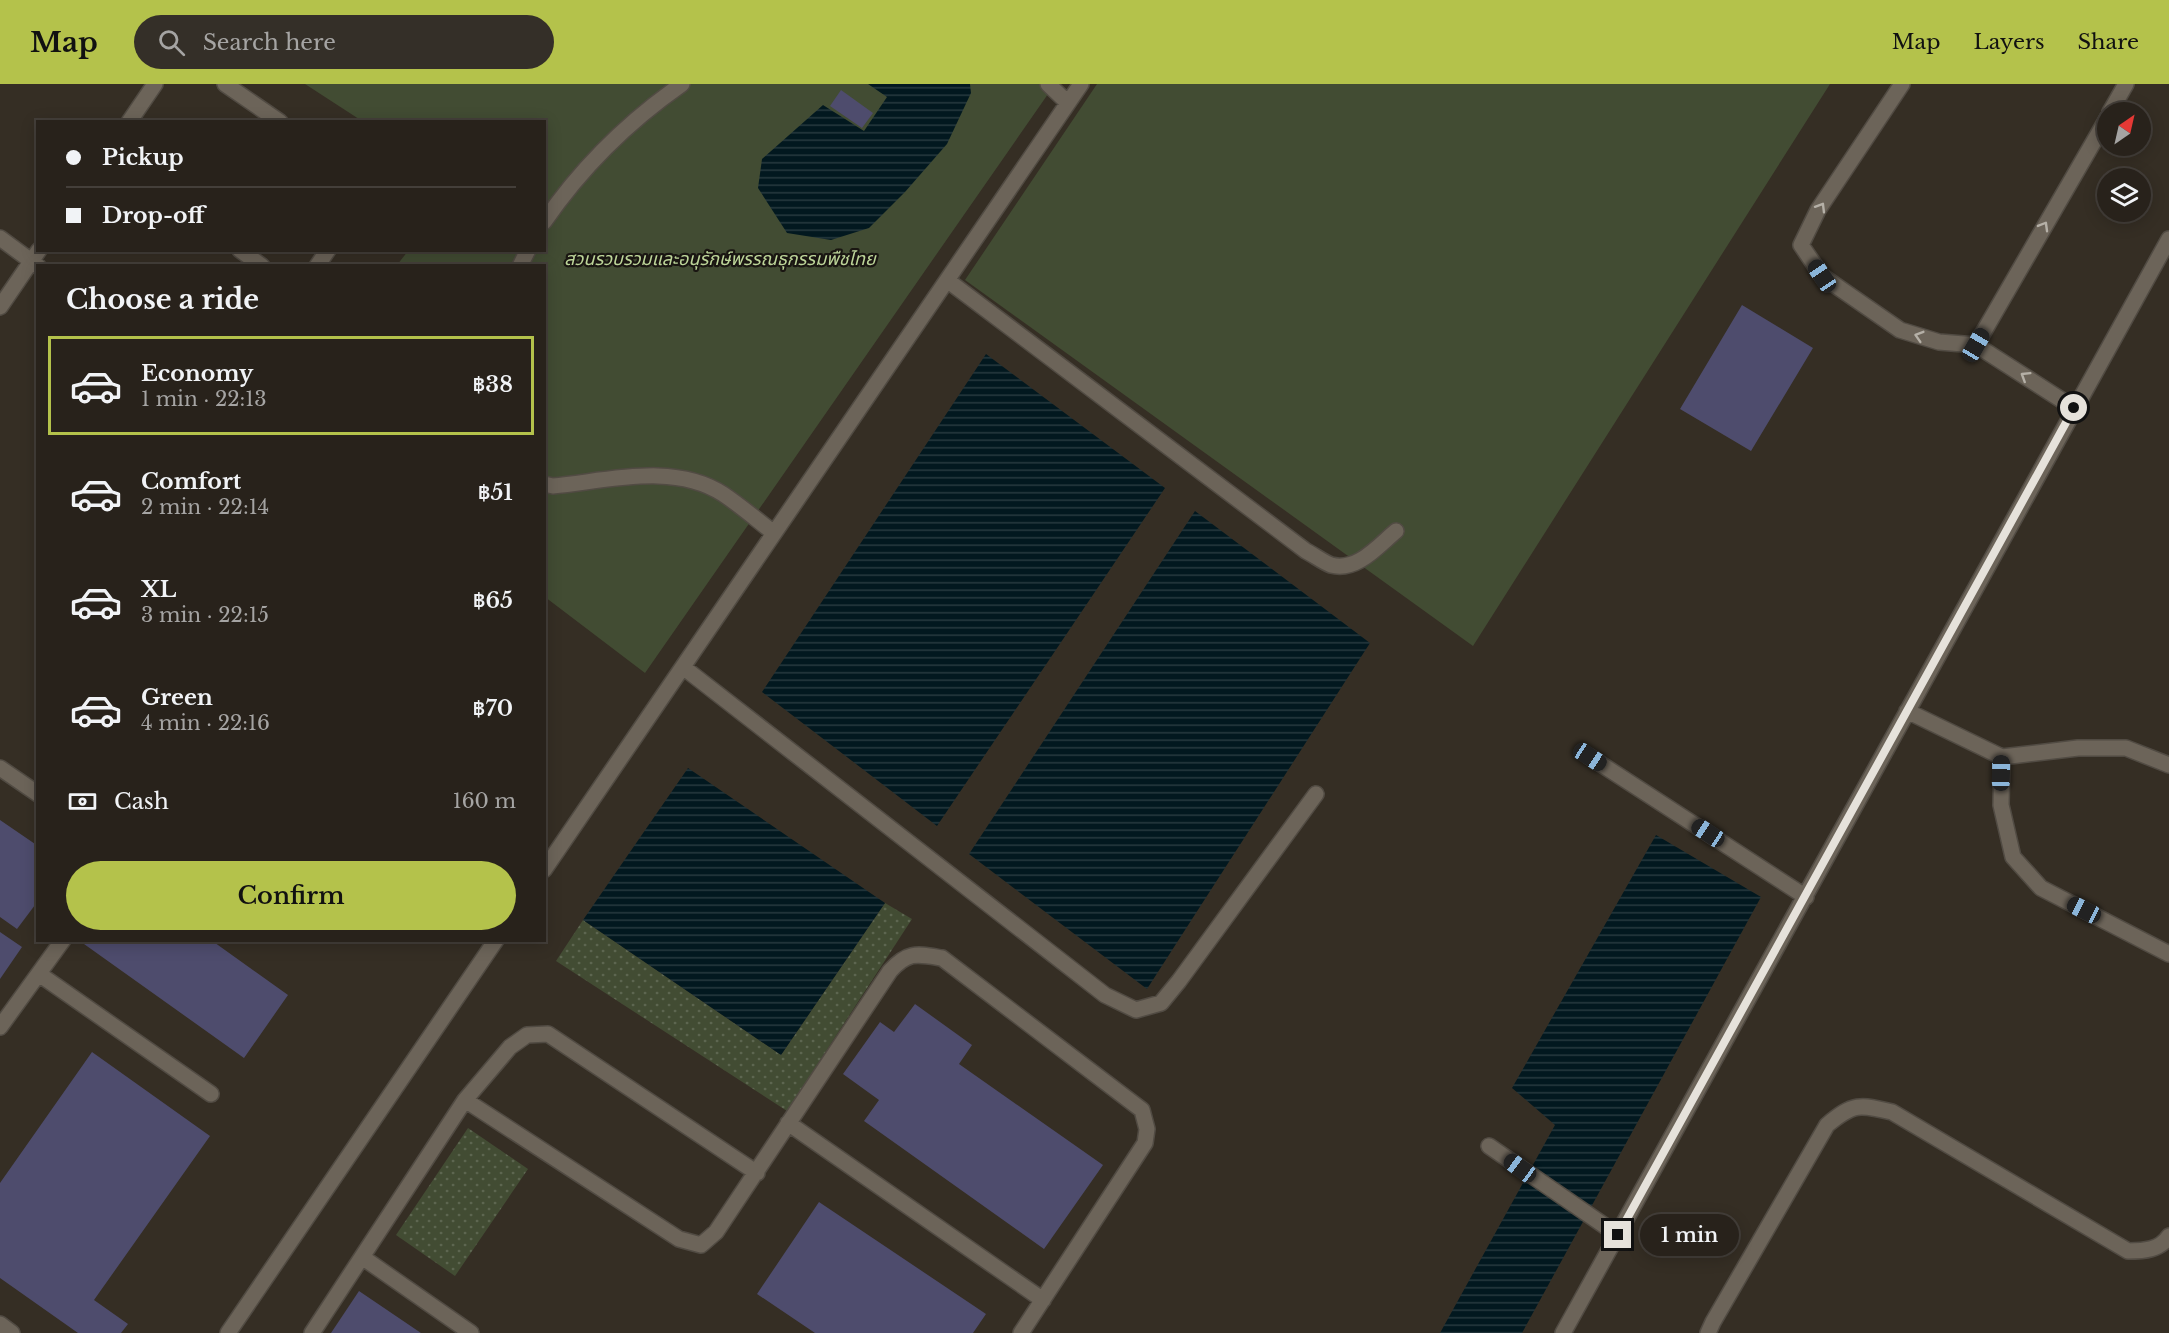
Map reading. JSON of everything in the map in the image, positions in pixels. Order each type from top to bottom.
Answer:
[{"type":"street","points":[[130,120],[155,84]]},
{"type":"street","points":[[225,84],[277,120]]},
{"type":"street","points":[[546,219],[565,192],[602,151],[682,84]]},
{"type":"street","points":[[1048,84],[1068,103]]},
{"type":"street","points":[[546,867],[1081,84]]},
{"type":"street","points":[[1902,84],[1818,210],[1801,245],[1822,276],[1900,330],[1939,342],[1976,345],[2074,408]]},
{"type":"street","points":[[2116,102],[2126,84]]},
{"type":"street","points":[[1976,345],[2097,136]]},
{"type":"street","points":[[0,238],[36,259],[0,307]]},
{"type":"street","points":[[1563,1333],[2169,238]]},
{"type":"street","points":[[243,252],[259,264]]},
{"type":"street","points":[[947,280],[1306,551],[1330,564],[1347,566],[1360,561],[1396,531]]},
{"type":"street","points":[[546,484],[553,486],[653,475],[678,476],[702,483],[722,493],[774,533]]},
{"type":"street","points":[[683,667],[1105,995],[1136,1010],[1161,1003],[1316,794]]},
{"type":"street","points":[[1907,711],[2002,757],[2078,748],[2126,748],[2169,765]]},
{"type":"street","points":[[1590,757],[1806,897]]},
{"type":"street","points":[[2002,757],[2001,805],[2013,856],[2042,888],[2169,954]]},
{"type":"street","points":[[0,768],[36,793]]},
{"type":"street","points":[[0,1027],[62,942]]},
{"type":"street","points":[[228,1333],[495,942]]},
{"type":"street","points":[[465,1100],[679,1239],[701,1245],[717,1232],[890,971],[902,958],[920,955],[942,958],[1142,1110],[1147,1129],[1145,1143],[1021,1333]]},
{"type":"street","points":[[39,974],[211,1094]]},
{"type":"street","points":[[312,1333],[465,1100],[510,1047],[527,1035],[548,1034],[756,1173]]},
{"type":"street","points":[[1708,1333],[1827,1125],[1844,1111],[1865,1105],[1892,1112],[2128,1251],[2150,1250],[2166,1241],[2169,1236]]},
{"type":"street","points":[[788,1123],[1043,1300]]},
{"type":"street","points":[[1489,1146],[1618,1235]]},
{"type":"street","points":[[362,1257],[471,1333]]},
{"type":"street","points":[[0,1324],[12,1333]]},
{"type":"green space","name":"สวนรวบรวมและอนุรักษ์พรรณธุกรรมพืชไทย","points":[[305,84],[1055,84],[645,673],[546,598],[546,264],[398,264],[407,252],[546,252],[546,120],[360,120]]},
{"type":"green space","points":[[1097,84],[1830,84],[1473,646],[965,280]]},
{"type":"green space","points":[[885,903],[912,919],[787,1111],[556,961],[583,920],[781,1055]]},
{"type":"green space","points":[[468,1128],[528,1169],[455,1276],[396,1235]]},
{"type":"water","points":[[868,84],[970,84],[971,93],[947,144],[905,192],[869,228],[831,240],[787,233],[758,188],[762,159],[823,105],[864,131],[887,97]]},
{"type":"water","points":[[986,354],[1165,488],[937,826],[762,692]]},
{"type":"water","points":[[1195,511],[1370,643],[1147,989],[969,854]]},
{"type":"water","points":[[688,768],[885,903],[781,1055],[583,920]]},
{"type":"water","points":[[1656,835],[1761,897],[1522,1333],[1440,1333],[1555,1125],[1512,1088]]},
{"type":"building","points":[[841,90],[873,113],[862,128],[830,106]]},
{"type":"building","points":[[1742,305],[1813,348],[1751,451],[1680,409]]},
{"type":"building","points":[[0,820],[36,845],[36,904],[17,929],[0,917]]},
{"type":"building","points":[[0,932],[22,947],[0,979]]},
{"type":"building","points":[[85,942],[214,942],[288,995],[244,1058],[84,944]]},
{"type":"building","points":[[915,1004],[972,1045],[959,1064],[1103,1165],[1044,1249],[864,1121],[879,1100],[843,1074],[880,1022],[894,1032]]},
{"type":"building","points":[[92,1052],[210,1136],[94,1300],[128,1324],[121,1333],[78,1333],[0,1278],[0,1183]]},
{"type":"building","points":[[819,1202],[986,1314],[973,1333],[815,1333],[757,1294]]},
{"type":"building","points":[[359,1291],[421,1333],[331,1333]]},
{"type":"route","points":[[1618,1235],[2074,408]]}]
